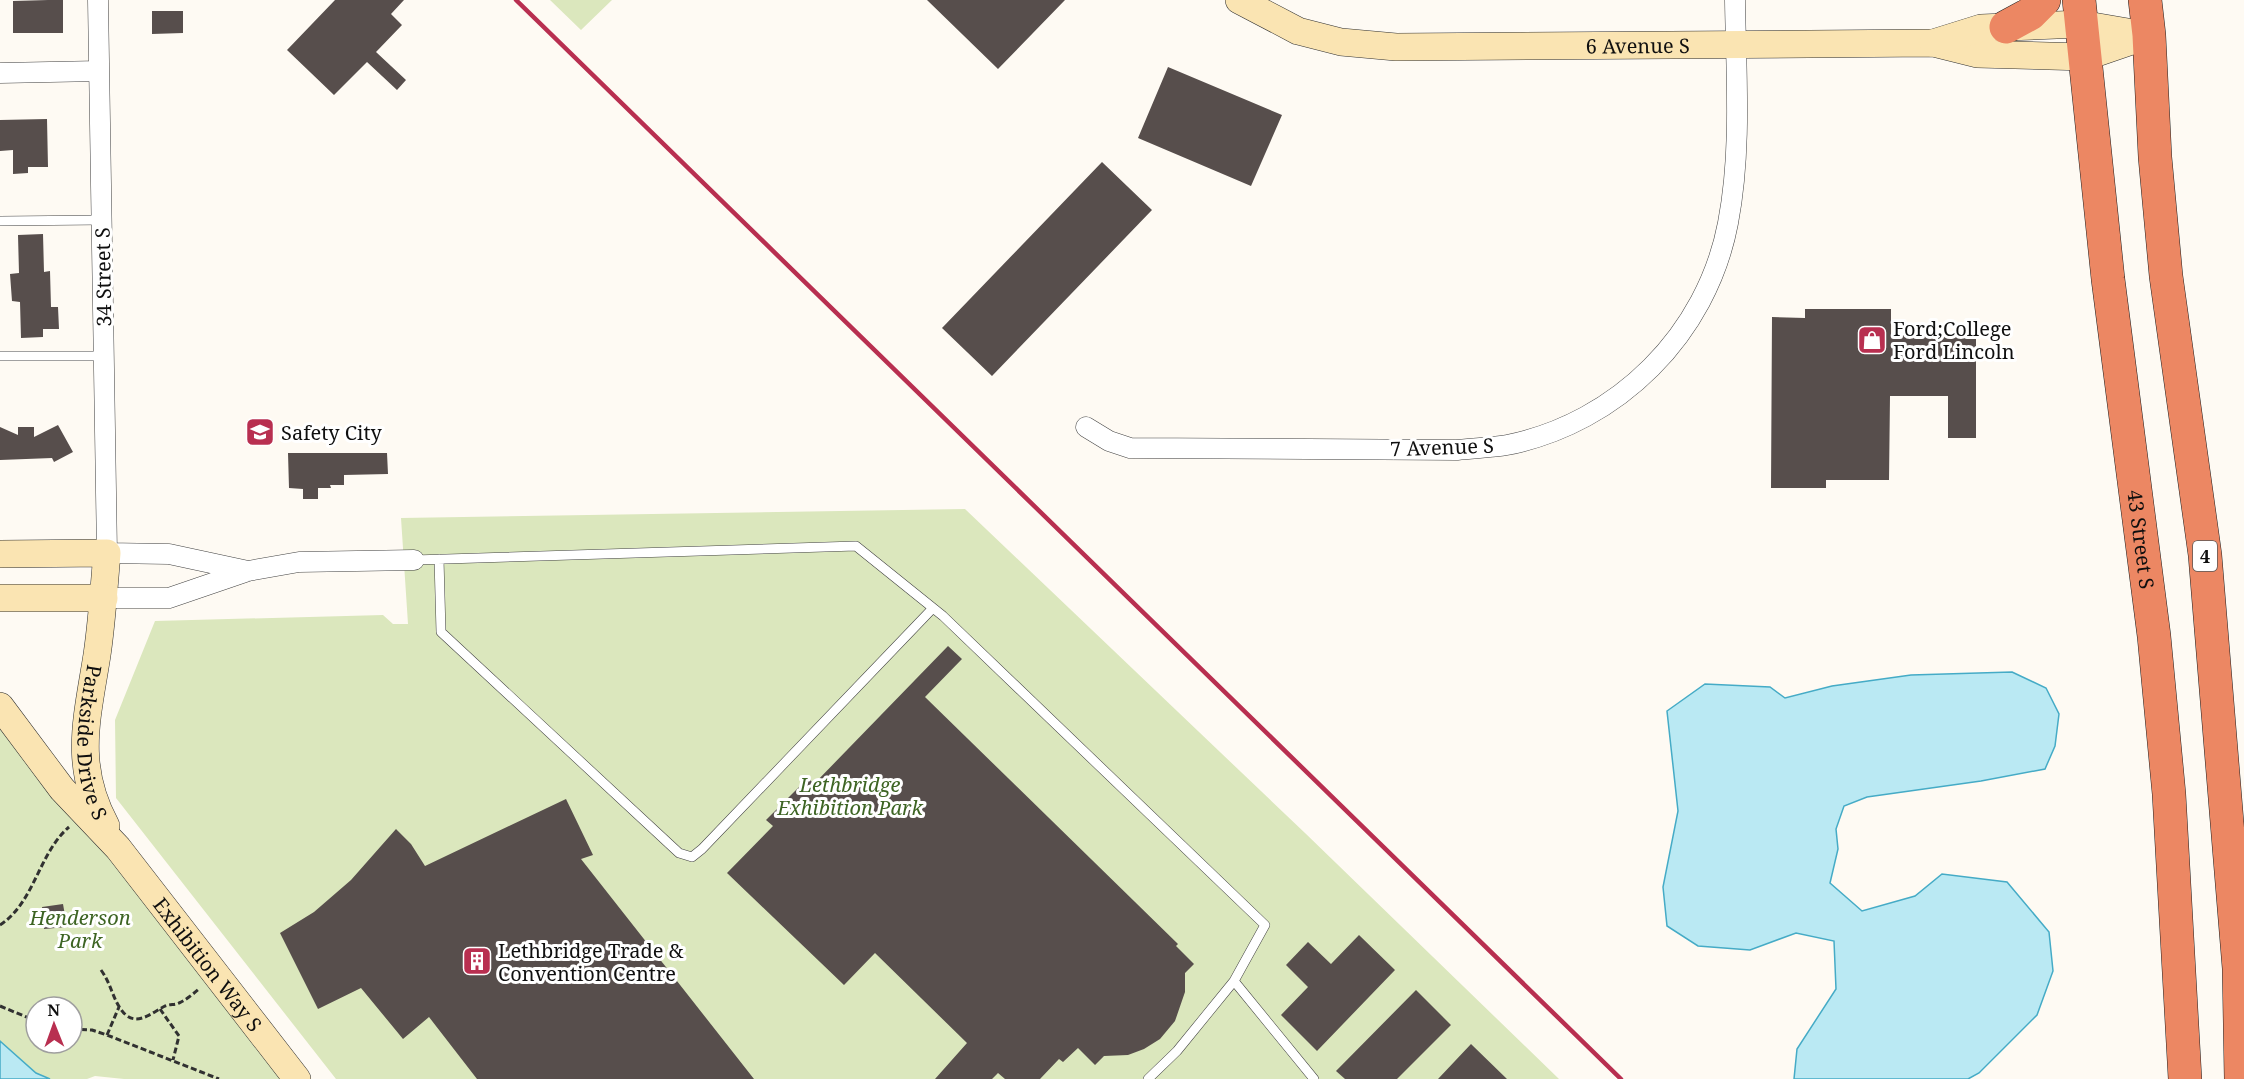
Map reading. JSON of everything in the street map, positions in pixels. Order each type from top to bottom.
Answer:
[{"type":"highway","points":[[2006,27],[2030,14],[2044,0]]},
{"type":"highway","name":"4","points":[[2145,0],[2166,276],[2205,555],[2239,968],[2241,1079]]},
{"type":"highway","name":"43 Street S","points":[[2080,12],[2108,279],[2154,636],[2169,794],[2185,1079]]},
{"type":"street","name":"34 Street S","points":[[98,0],[107,553]]},
{"type":"street","name":"6 Avenue S","points":[[1239,0],[1298,32],[1341,42],[1396,47],[1934,43],[1977,54],[2085,57],[2149,35]]},
{"type":"street","name":"7 Avenue S","points":[[1086,427],[1109,441],[1130,448],[1457,450],[1519,441],[1574,422],[1603,407],[1628,390],[1652,368],[1676,340],[1698,308],[1713,272],[1728,224],[1733,188],[1736,150],[1735,0]]},
{"type":"street","name":"6 Avenue S","points":[[1934,43],[1980,28],[2006,27],[2080,12],[2149,35]]},
{"type":"street","points":[[0,73],[99,71]]},
{"type":"street","name":"Parkside Drive S","points":[[107,553],[104,598],[85,720],[85,747],[92,794],[118,848]]},
{"type":"street","points":[[0,554],[169,554],[248,571]]},
{"type":"street","points":[[0,598],[169,598],[248,571],[298,562],[414,560]]},
{"type":"street","points":[[0,706],[62,789],[118,848]]},
{"type":"street","name":"Exhibition Way S","points":[[118,848],[297,1079]]},
{"type":"lane","points":[[0,222],[102,220]]},
{"type":"lane","points":[[0,356],[105,356]]},
{"type":"lane","points":[[414,560],[856,546],[933,608],[1264,925],[1234,981],[1177,1051],[1148,1079]]},
{"type":"lane","points":[[439,559],[441,633],[679,853],[692,857],[933,608]]},
{"type":"lane","points":[[1234,981],[1314,1079]]},
{"type":"path","points":[[0,925],[17,912],[57,840],[71,825]]},
{"type":"path","points":[[101,970],[113,989],[119,1007],[134,1018],[147,1017],[165,1006],[181,1003],[217,975]]},
{"type":"path","points":[[0,1006],[24,1016]]},
{"type":"path","points":[[107,1035],[119,1007]]},
{"type":"path","points":[[160,1010],[179,1036],[173,1060]]},
{"type":"path","points":[[84,1030],[107,1035],[219,1079]]},
{"type":"green space","points":[[550,0],[612,0],[581,30]]},
{"type":"green space","name":"Lethbridge Exhibition Park","points":[[965,509],[1559,1079],[336,1079],[116,798],[115,720],[155,621],[383,615],[393,624],[408,624],[401,518]]},
{"type":"green space","name":"Henderson Park","points":[[0,706],[297,1079],[124,1079],[95,1076],[87,1079],[50,1079],[36,1073],[0,1041]]},
{"type":"water","points":[[2012,672],[2046,688],[2059,714],[2055,746],[2045,769],[1981,781],[1867,797],[1844,806],[1836,829],[1838,849],[1830,883],[1862,911],[1915,896],[1942,874],[2007,882],[2049,932],[2053,971],[2037,1015],[1979,1073],[1968,1079],[1794,1079],[1797,1049],[1836,989],[1834,941],[1796,933],[1750,950],[1698,946],[1667,926],[1663,887],[1678,811],[1667,711],[1705,684],[1770,687],[1785,698],[1832,686],[1911,675]]},
{"type":"water","points":[[0,1041],[36,1073],[50,1079],[0,1079]]},
{"type":"building","points":[[63,0],[63,33],[13,33],[13,1]]},
{"type":"building","points":[[335,0],[404,0],[391,14],[402,25],[376,52],[406,80],[397,90],[367,62],[334,95],[287,50]]},
{"type":"building","points":[[927,0],[1065,0],[998,69]]},
{"type":"building","points":[[152,11],[183,11],[183,33],[152,34]]},
{"type":"building","points":[[1168,67],[1282,115],[1251,186],[1138,138]]},
{"type":"building","points":[[47,119],[48,167],[28,167],[28,173],[13,174],[13,150],[0,151],[0,120]]},
{"type":"building","points":[[1102,162],[1152,210],[992,376],[942,328]]},
{"type":"building","points":[[43,234],[44,272],[50,271],[51,307],[58,307],[59,329],[43,329],[43,337],[21,338],[20,302],[12,301],[10,274],[19,273],[18,235]]},
{"type":"building","points":[[1805,309],[1891,309],[1891,335],[1976,335],[1976,438],[1948,438],[1948,396],[1890,396],[1889,480],[1826,480],[1826,488],[1771,488],[1772,317],[1805,318]]},
{"type":"building","points":[[58,425],[73,452],[54,462],[52,458],[0,460],[0,427],[18,435],[18,427],[34,427],[34,437]]},
{"type":"building","points":[[288,453],[387,453],[388,474],[344,475],[344,485],[318,488],[318,499],[303,499],[303,489],[289,488]]},
{"type":"building","points":[[948,646],[962,659],[925,697],[1178,944],[1176,946],[1194,964],[1185,973],[1185,992],[1175,1021],[1160,1039],[1144,1049],[1128,1055],[1104,1056],[1095,1065],[1078,1048],[1063,1062],[1059,1059],[1040,1079],[1005,1079],[998,1073],[992,1079],[935,1079],[967,1043],[875,953],[844,985],[727,873],[773,826],[766,820],[808,778],[814,784]]},
{"type":"building","name":"Lethbridge Trade & Convention Centre","points":[[566,799],[593,855],[581,859],[754,1079],[477,1079],[429,1017],[403,1039],[361,988],[318,1009],[280,933],[314,912],[351,880],[396,829],[411,844],[425,866]]},
{"type":"building","points":[[63,904],[67,927],[44,929],[42,907]]},
{"type":"building","points":[[1359,935],[1395,970],[1317,1051],[1281,1015],[1308,987],[1286,965],[1308,942],[1331,964]]},
{"type":"building","points":[[1416,990],[1451,1025],[1397,1079],[1345,1079],[1336,1071]]},
{"type":"building","points":[[1471,1044],[1507,1079],[1438,1079]]},
{"type":"railway","points":[[516,0],[1621,1079]]},
{"type":"place","name":"Ford;College Ford Lincoln","points":[[1872,340]]},
{"type":"place","name":"Safety City","points":[[260,432]]},
{"type":"place","name":"Lethbridge Trade & Convention Centre","points":[[477,961]]}]
